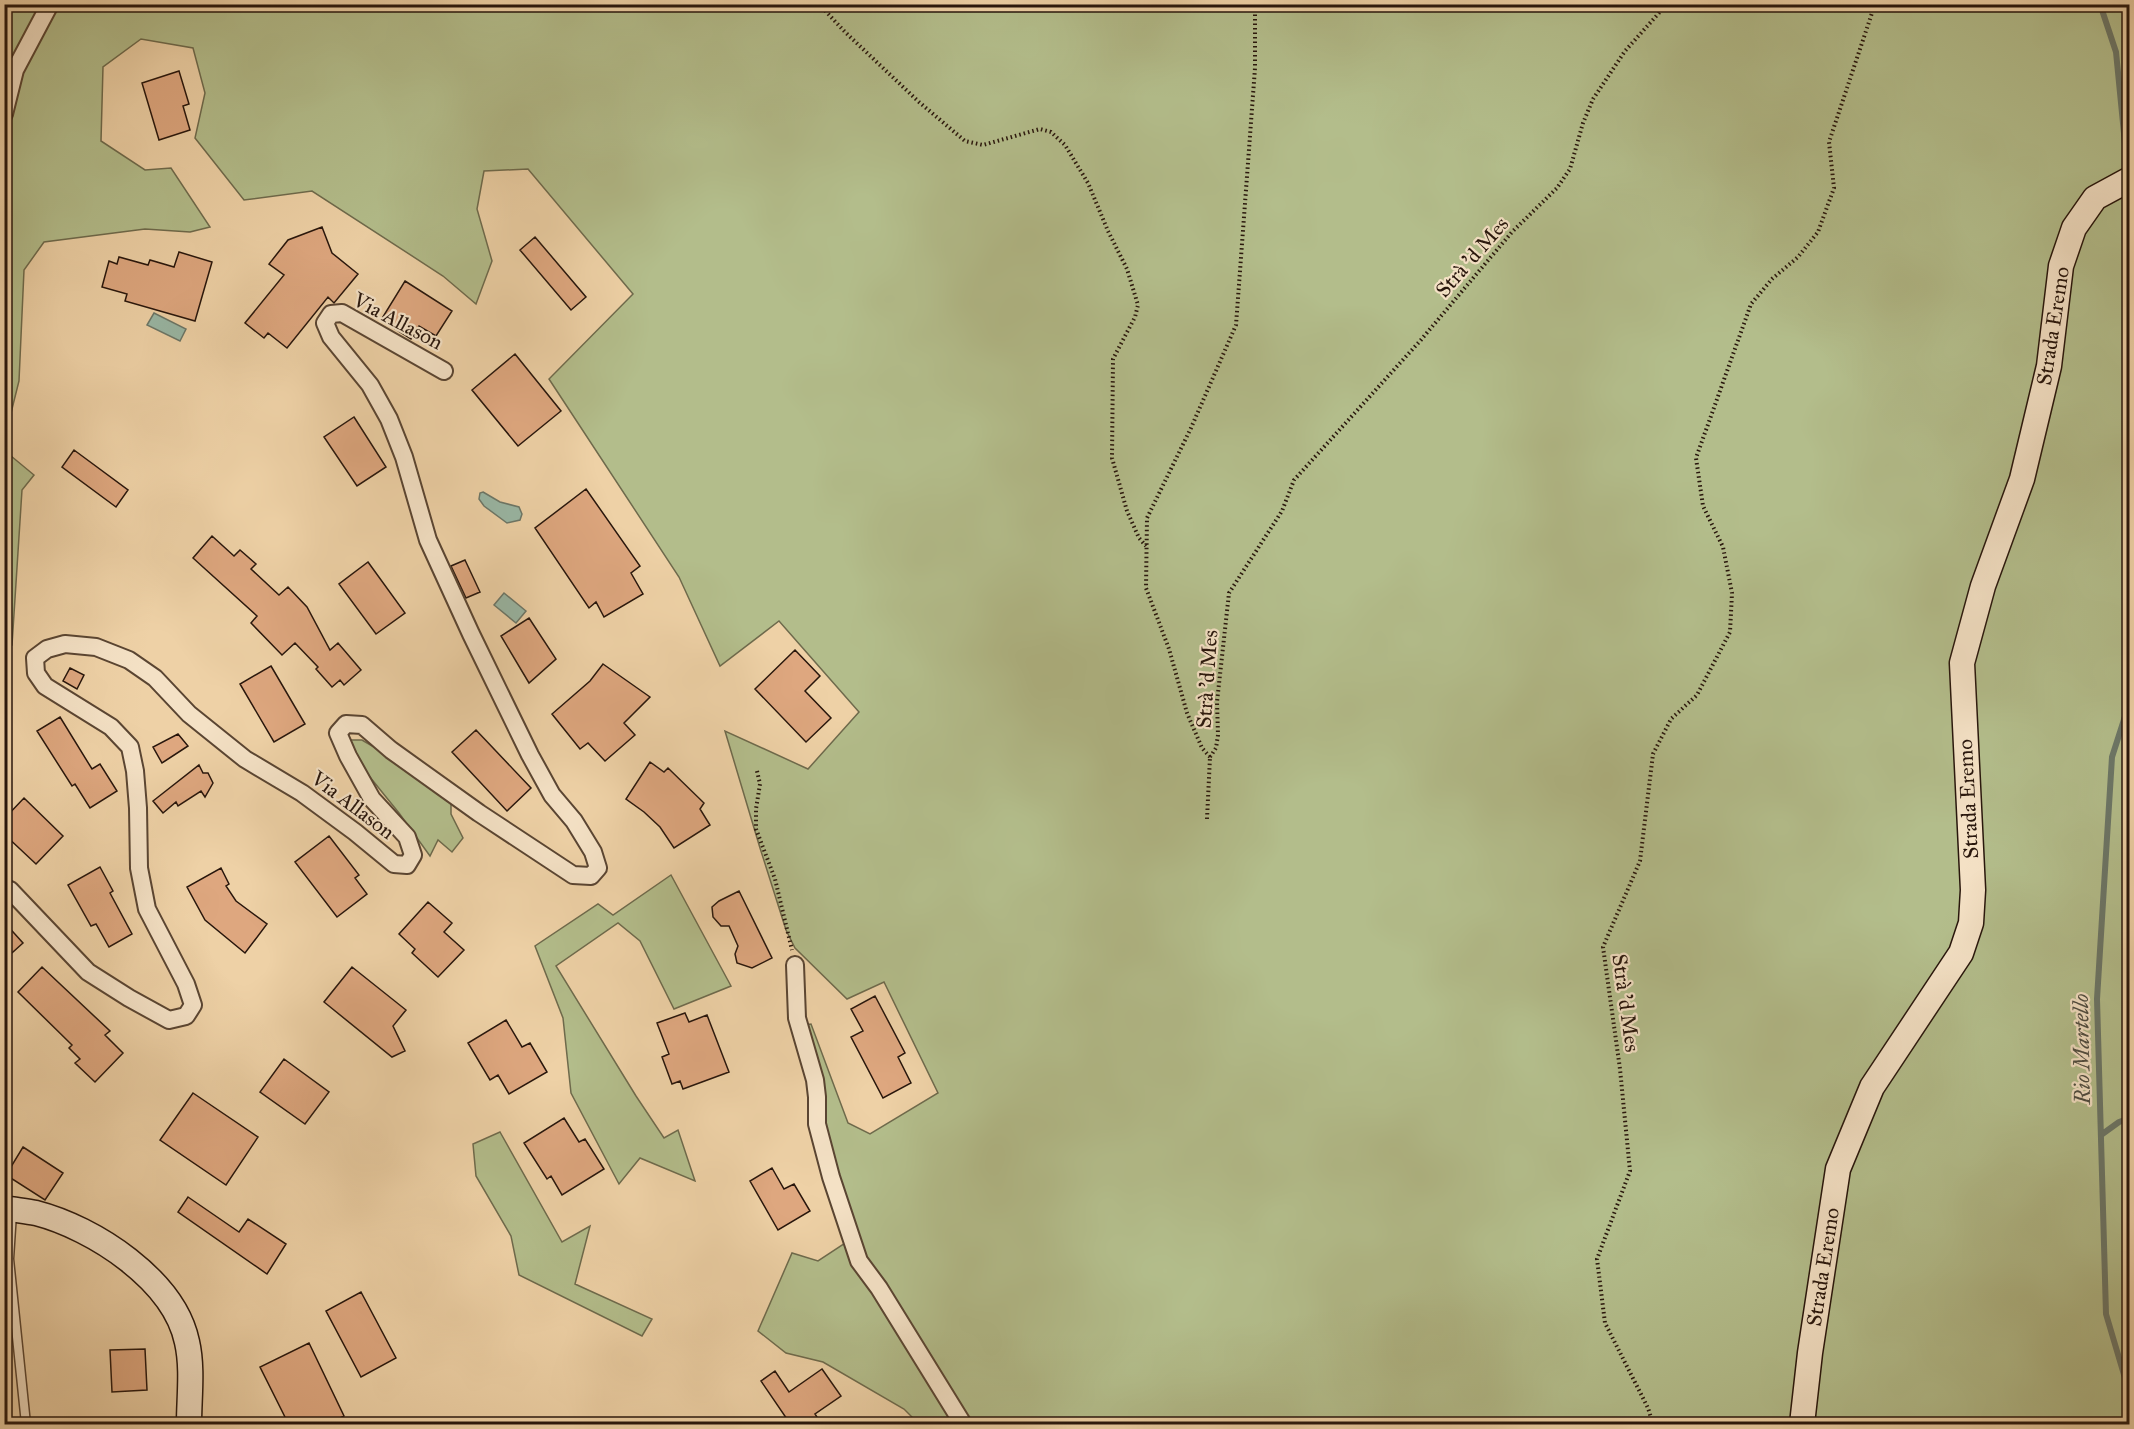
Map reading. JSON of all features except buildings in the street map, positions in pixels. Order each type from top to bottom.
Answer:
[{"type":"main road","name":"Strada Eremo","points":[[1802,1425],[1810,1353],[1838,1169],[1872,1087],[1961,953],[1971,922],[1973,890],[1962,663],[1983,586],[2022,479],[2049,366],[2061,266],[2074,228],[2095,198],[2130,178]]},
{"type":"main road","points":[[8,1209],[37,1214],[69,1225],[98,1240],[141,1269],[163,1292],[173,1305],[188,1343],[189,1425]]},
{"type":"street","points":[[4,114],[15,70],[50,4]]},
{"type":"street","name":"Via Allason","points":[[4,888],[10,890],[88,972],[169,1020],[186,1016],[193,1005],[186,984],[147,909],[139,867],[135,771],[130,747],[111,727],[45,686],[36,673],[35,658],[47,650],[65,644],[96,647],[129,660],[155,678],[189,714],[245,759],[302,793],[394,864],[407,865],[413,855],[407,837],[372,799],[348,756],[338,733],[346,724],[362,725],[391,750],[479,813],[573,875],[591,876],[598,868],[593,852],[574,822],[552,795],[530,755],[471,634],[428,540],[404,457],[389,419],[370,385],[331,337],[325,323],[331,314],[342,313],[444,371]]},
{"type":"street","points":[[795,965],[797,1018],[815,1080],[817,1124],[831,1177],[859,1261],[885,1298],[963,1425]]},
{"type":"lane","points":[[8,1209],[9,1259],[26,1425]]},
{"type":"path","points":[[819,4],[919,102],[965,141],[983,145],[1040,129],[1051,132],[1065,145],[1095,195],[1108,231],[1127,269],[1138,306],[1113,359],[1112,458],[1127,511],[1139,538],[1146,546]]},
{"type":"path","name":"Strà 'd Mes","points":[[1255,4],[1255,68],[1236,325],[1191,428],[1147,518],[1146,588],[1168,649],[1187,713],[1202,748],[1210,757],[1216,748],[1218,735],[1217,702],[1229,593],[1282,511],[1294,480],[1420,341],[1512,232],[1557,188],[1570,169],[1583,123],[1593,99],[1625,51],[1667,4]]},
{"type":"path","name":"Strà 'd Mes","points":[[1653,1425],[1647,1408],[1605,1323],[1597,1259],[1630,1171],[1620,1069],[1603,947],[1640,861],[1653,754],[1671,719],[1696,695],[1730,632],[1732,593],[1723,547],[1703,506],[1696,458],[1751,304],[1772,279],[1798,257],[1818,232],[1834,188],[1830,142],[1875,4]]},
{"type":"path","points":[[1207,819],[1210,757]]},
{"type":"path","points":[[757,771],[760,784],[756,829],[775,879],[795,965]]},
{"type":"green space","points":[[5,5],[2129,5],[2129,1424],[919,1424],[904,1409],[823,1362],[786,1353],[758,1331],[792,1253],[818,1261],[856,1236],[823,1119],[804,1025],[811,1024],[848,1123],[870,1134],[938,1093],[884,982],[847,999],[795,948],[786,930],[725,731],[808,769],[859,712],[779,621],[720,666],[679,577],[549,379],[633,294],[528,169],[484,171],[477,209],[492,261],[476,304],[443,276],[312,191],[244,200],[195,138],[205,93],[193,48],[141,39],[103,67],[101,141],[145,170],[171,168],[210,227],[190,232],[145,229],[44,242],[24,270],[19,381],[5,437]]},
{"type":"green space","points":[[5,451],[34,475],[22,490],[12,645],[5,654]]},
{"type":"green space","points":[[350,740],[362,740],[374,747],[451,801],[451,814],[463,838],[452,852],[438,840],[430,856],[361,766]]},
{"type":"green space","points":[[671,875],[731,986],[674,1009],[640,941],[618,923],[556,966],[664,1138],[678,1130],[695,1181],[640,1158],[619,1184],[571,1093],[563,1018],[535,946],[598,904],[613,915]]},
{"type":"green space","points":[[500,1132],[562,1242],[590,1226],[575,1284],[652,1319],[642,1336],[519,1275],[511,1236],[476,1176],[473,1144]]},
{"type":"shaded area","points":[[154,313],[186,329],[180,341],[147,325]]},
{"type":"shaded area","points":[[483,492],[500,502],[519,507],[522,514],[520,520],[507,523],[484,506],[479,499],[480,493]]},
{"type":"shaded area","points":[[504,593],[526,611],[516,623],[494,605]]},
{"type":"waterway","name":"Rio Martello","points":[[2100,4],[2116,52],[2127,164]]},
{"type":"waterway","name":"Rio Martello","points":[[2130,701],[2112,757],[2097,999],[2106,1314],[2130,1395]]},
{"type":"waterway","points":[[2101,1135],[2119,1122],[2130,1118]]}]
